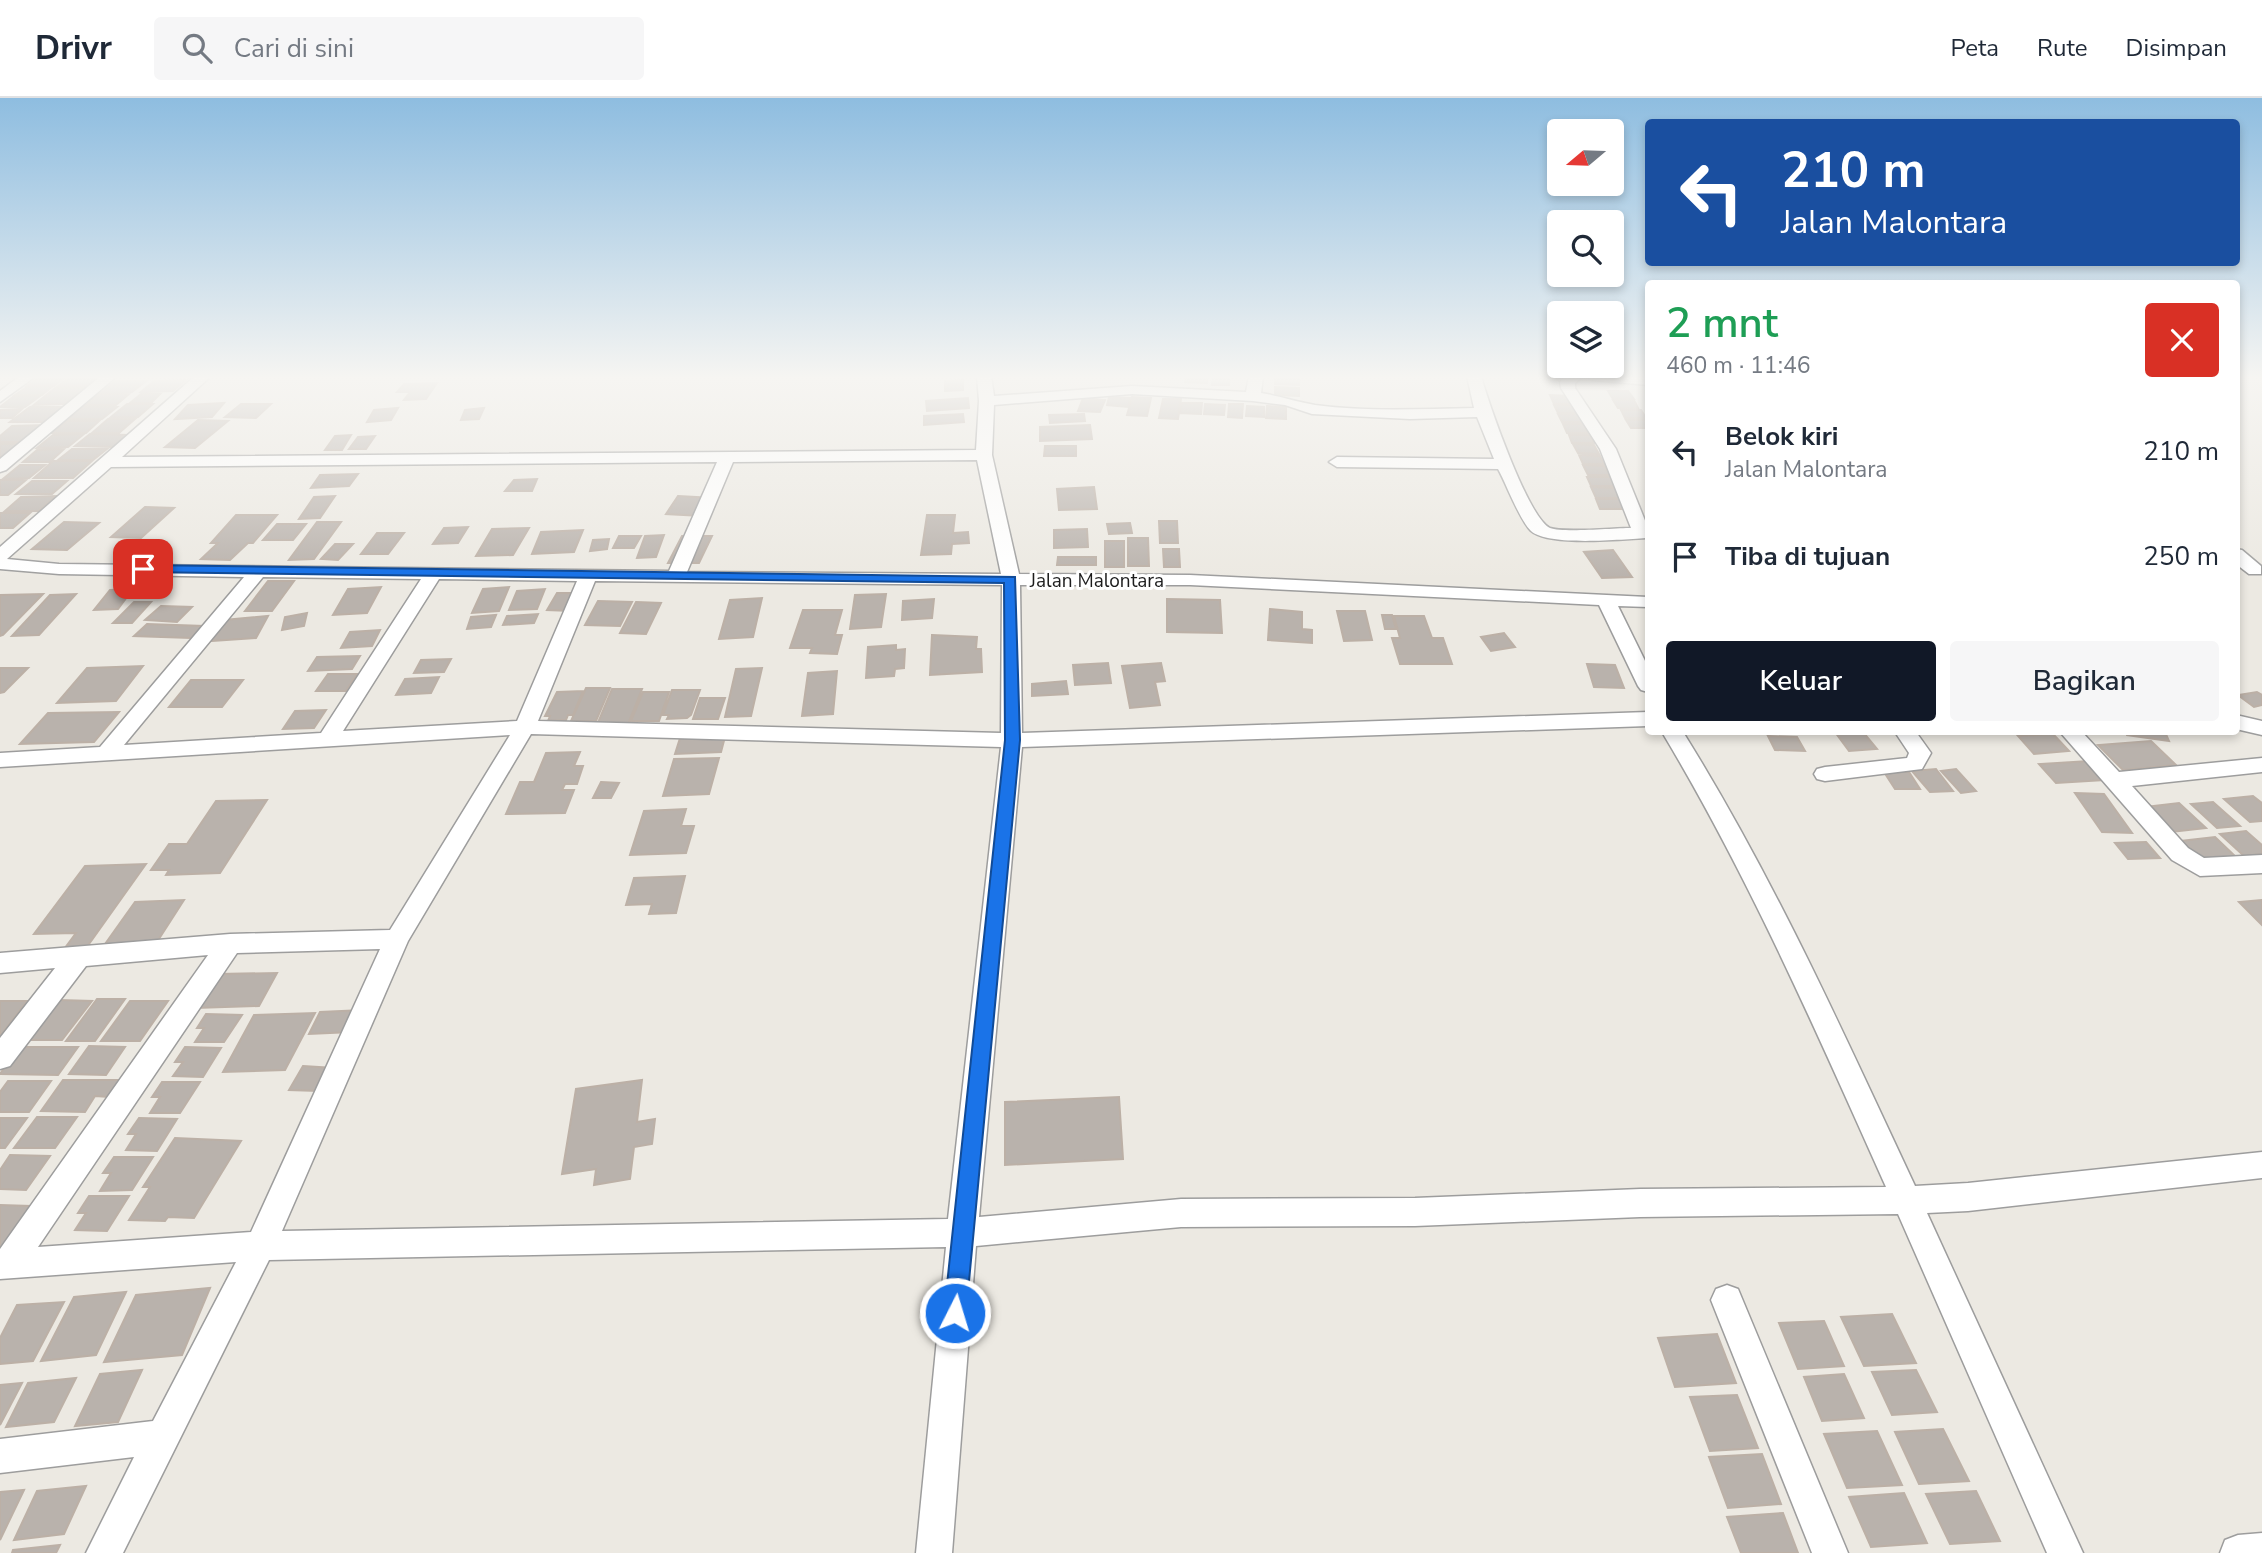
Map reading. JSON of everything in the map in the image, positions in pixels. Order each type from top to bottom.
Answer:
[{"type":"street","points":[[0,467],[28,444]]},
{"type":"street","points":[[0,556],[129,444]]},
{"type":"street","points":[[934,1553],[962,1233],[1013,740],[1010,579],[984,455],[985,444]]},
{"type":"street","points":[[1496,444],[1536,526],[1543,531],[1555,534],[1645,533],[1605,444]]},
{"type":"street","points":[[109,462],[984,455]]},
{"type":"street","points":[[676,577],[726,458]]},
{"type":"street","points":[[1337,463],[1504,464]]},
{"type":"street","points":[[2240,557],[2255,569]]},
{"type":"street","name":"Jalan Malontara","points":[[0,564],[59,569],[1275,582],[1645,603]]},
{"type":"street","points":[[106,753],[259,570]]},
{"type":"street","points":[[328,739],[433,574]]},
{"type":"street","points":[[104,1553],[260,1246],[397,939],[526,727],[588,576]]},
{"type":"street","points":[[1605,599],[1645,680]]},
{"type":"street","points":[[0,760],[526,727],[1013,740],[1645,719]]},
{"type":"street","points":[[2240,723],[2262,728]]},
{"type":"street","points":[[1675,735],[1707,786],[1782,933],[1908,1200],[2065,1553]]},
{"type":"street","points":[[1825,774],[1914,764],[1920,753],[1908,735]]},
{"type":"street","points":[[2074,735],[2180,854],[2200,867],[2262,864]]},
{"type":"street","points":[[2115,780],[2262,765]]},
{"type":"street","points":[[0,962],[230,943],[397,939]]},
{"type":"street","points":[[5,1263],[230,943]]},
{"type":"street","points":[[0,1058],[78,957]]},
{"type":"street","points":[[5,1263],[260,1246],[962,1233],[1181,1213],[1415,1212],[1640,1203],[1908,1200],[1968,1197],[2262,1165]]},
{"type":"street","points":[[1727,1300],[1830,1553]]},
{"type":"street","points":[[0,1456],[164,1437]]},
{"type":"street","points":[[2238,1553],[2262,1551]]},
{"type":"building","points":[[0,444],[23,444],[0,462]]},
{"type":"building","points":[[42,444],[72,444],[68,447],[37,448]]},
{"type":"building","points":[[78,444],[117,444],[113,447],[75,446]]},
{"type":"building","points":[[169,444],[200,444],[195,448],[165,447]]},
{"type":"building","points":[[329,444],[346,444],[342,450],[325,450]]},
{"type":"building","points":[[353,444],[370,444],[366,449],[349,449]]},
{"type":"building","points":[[1573,444],[1594,445],[1599,454],[1578,453]]},
{"type":"building","points":[[1045,446],[1076,446],[1076,456],[1044,456]]},
{"type":"building","points":[[64,449],[50,462],[23,462],[37,450]]},
{"type":"building","points":[[72,449],[107,449],[93,460],[58,460]]},
{"type":"building","points":[[1579,455],[1600,456],[1604,464],[1583,464]]},
{"type":"building","points":[[53,461],[92,461],[73,478],[34,478]]},
{"type":"building","points":[[20,465],[45,465],[29,478],[3,479]]},
{"type":"building","points":[[1583,465],[1605,466],[1610,475],[1588,475]]},
{"type":"building","points":[[358,474],[349,486],[311,488],[320,475]]},
{"type":"building","points":[[1587,477],[1610,477],[1615,486],[1591,486]]},
{"type":"building","points":[[537,479],[532,491],[505,491],[514,480]]},
{"type":"building","points":[[0,480],[26,480],[8,495],[0,495]]},
{"type":"building","points":[[32,481],[67,481],[52,494],[16,494]]},
{"type":"building","points":[[1094,487],[1097,509],[1059,510],[1057,489]]},
{"type":"building","points":[[1591,487],[1616,488],[1621,498],[1596,498]]},
{"type":"building","points":[[56,496],[39,511],[5,511],[21,497]]},
{"type":"building","points":[[335,496],[320,518],[299,519],[314,497]]},
{"type":"building","points":[[678,496],[713,498],[702,516],[666,514]]},
{"type":"building","points":[[1596,499],[1622,499],[1626,509],[1600,509]]},
{"type":"building","points":[[145,507],[174,508],[141,538],[111,537]]},
{"type":"building","points":[[0,513],[30,513],[13,528],[0,528]]},
{"type":"building","points":[[236,515],[277,515],[253,543],[248,543],[230,560],[201,559],[218,543],[211,543]]},
{"type":"building","points":[[927,515],[955,515],[953,533],[968,532],[969,543],[952,544],[951,554],[921,555]]},
{"type":"building","points":[[1159,521],[1177,521],[1178,543],[1160,543]]},
{"type":"building","points":[[64,522],[99,523],[67,550],[32,549]]},
{"type":"building","points":[[317,522],[341,522],[314,559],[289,560]]},
{"type":"building","points":[[1130,523],[1132,533],[1109,534],[1107,524]]},
{"type":"building","points":[[277,524],[306,524],[293,540],[263,540]]},
{"type":"building","points":[[468,527],[458,543],[433,544],[444,528]]},
{"type":"building","points":[[529,528],[513,555],[476,556],[492,529]]},
{"type":"building","points":[[1087,529],[1088,547],[1054,548],[1054,530]]},
{"type":"building","points":[[583,530],[574,552],[532,554],[541,532]]},
{"type":"building","points":[[377,533],[404,533],[388,554],[361,554]]},
{"type":"building","points":[[664,535],[656,557],[637,558],[645,536]]},
{"type":"building","points":[[619,536],[641,536],[634,548],[613,548]]},
{"type":"building","points":[[682,536],[712,536],[699,563],[668,563]]},
{"type":"building","points":[[1128,538],[1148,538],[1149,566],[1128,566]]},
{"type":"building","points":[[609,539],[607,549],[590,551],[593,540]]},
{"type":"building","points":[[1105,541],[1124,541],[1124,567],[1105,567]]},
{"type":"building","points":[[335,544],[353,544],[338,560],[321,559]]},
{"type":"building","points":[[1163,549],[1179,549],[1180,567],[1164,567]]},
{"type":"building","points":[[1613,550],[1632,577],[1602,578],[1584,552]]},
{"type":"building","points":[[1058,557],[1096,557],[1096,565],[1057,565]]},
{"type":"building","points":[[268,581],[294,581],[272,611],[245,611]]},
{"type":"building","points":[[381,587],[367,613],[333,615],[348,589]]},
{"type":"building","points":[[509,587],[499,611],[472,613],[483,589]]},
{"type":"building","points":[[133,589],[118,609],[94,610],[110,590]]},
{"type":"building","points":[[545,589],[537,609],[509,610],[517,591]]},
{"type":"building","points":[[557,593],[581,593],[572,611],[547,610]]},
{"type":"building","points":[[43,594],[3,635],[0,636],[0,595]]},
{"type":"building","points":[[76,594],[39,635],[12,636],[50,595]]},
{"type":"building","points":[[886,594],[881,627],[850,629],[855,595]]},
{"type":"building","points":[[762,598],[753,637],[719,639],[730,600]]},
{"type":"building","points":[[934,599],[932,618],[902,620],[903,601]]},
{"type":"building","points":[[1167,599],[1220,600],[1222,633],[1167,632]]},
{"type":"building","points":[[598,601],[632,602],[620,626],[585,625]]},
{"type":"building","points":[[134,602],[151,602],[132,623],[113,623]]},
{"type":"building","points":[[636,602],[661,603],[646,634],[620,633]]},
{"type":"building","points":[[161,606],[192,607],[177,622],[145,620]]},
{"type":"building","points":[[1270,609],[1302,612],[1302,629],[1312,630],[1312,643],[1268,640]]},
{"type":"building","points":[[803,610],[842,610],[835,635],[842,635],[837,654],[810,653],[812,648],[790,648]]},
{"type":"building","points":[[1337,611],[1365,611],[1372,640],[1344,641]]},
{"type":"building","points":[[307,613],[304,626],[282,630],[285,617]]},
{"type":"building","points":[[538,614],[534,623],[503,625],[507,616]]},
{"type":"building","points":[[496,615],[491,627],[467,629],[471,617]]},
{"type":"building","points":[[1382,615],[1392,615],[1396,629],[1385,629]]},
{"type":"building","points":[[268,616],[256,638],[210,641],[224,620]]},
{"type":"building","points":[[1394,616],[1424,616],[1432,638],[1443,638],[1452,664],[1400,664],[1392,638],[1400,638]]},
{"type":"building","points":[[147,624],[203,626],[191,638],[134,636]]},
{"type":"building","points":[[380,630],[372,646],[341,648],[350,632]]},
{"type":"building","points":[[1504,633],[1515,647],[1491,651],[1481,637]]},
{"type":"building","points":[[932,635],[977,637],[976,649],[981,649],[982,672],[930,675]]},
{"type":"building","points":[[896,645],[896,650],[905,649],[904,668],[895,669],[894,676],[866,678],[868,647]]},
{"type":"building","points":[[360,656],[352,669],[308,671],[317,657]]},
{"type":"building","points":[[451,659],[444,672],[414,673],[421,660]]},
{"type":"building","points":[[1108,663],[1111,683],[1075,685],[1073,665]]},
{"type":"building","points":[[1161,663],[1165,681],[1155,682],[1160,705],[1130,708],[1122,666]]},
{"type":"building","points":[[1587,664],[1615,665],[1624,688],[1594,687]]},
{"type":"building","points":[[143,666],[116,701],[57,703],[87,668]]},
{"type":"building","points":[[0,668],[28,668],[0,693]]},
{"type":"building","points":[[762,668],[751,716],[725,717],[736,669]]},
{"type":"building","points":[[837,671],[833,714],[802,716],[808,673]]},
{"type":"building","points":[[328,674],[357,674],[346,691],[316,691]]},
{"type":"building","points":[[439,677],[431,693],[396,695],[405,679]]},
{"type":"building","points":[[191,680],[243,680],[222,707],[169,707]]},
{"type":"building","points":[[1066,681],[1068,694],[1032,696],[1032,684]]},
{"type":"building","points":[[586,688],[610,688],[596,721],[571,721]]},
{"type":"building","points":[[612,689],[642,689],[628,724],[597,725]]},
{"type":"building","points":[[672,690],[700,690],[691,715],[687,718],[667,719],[669,715],[663,715]]},
{"type":"building","points":[[583,691],[573,715],[568,715],[566,720],[548,721],[550,716],[545,716],[557,692]]},
{"type":"building","points":[[643,692],[669,692],[659,721],[631,721]]},
{"type":"building","points":[[2257,692],[2262,695],[2262,705],[2254,707],[2240,695]]},
{"type":"building","points":[[700,698],[725,698],[718,719],[693,719]]},
{"type":"building","points":[[326,710],[314,728],[283,729],[295,711]]},
{"type":"building","points":[[119,712],[94,742],[20,744],[48,713]]},
{"type":"building","points":[[726,733],[721,752],[675,754],[681,735]]},
{"type":"building","points":[[1837,735],[1865,735],[1877,749],[1849,751]]},
{"type":"building","points":[[2054,735],[2069,751],[2034,754],[2018,736]]},
{"type":"building","points":[[2127,735],[2166,735],[2169,741]]},
{"type":"building","points":[[1768,736],[1797,737],[1805,751],[1775,750]]},
{"type":"building","points":[[2151,741],[2176,765],[2123,770],[2098,745]]},
{"type":"building","points":[[580,752],[574,766],[583,766],[577,784],[565,784],[562,790],[574,790],[565,813],[506,814],[520,782],[534,782],[546,753]]},
{"type":"building","points":[[719,758],[709,794],[663,796],[674,759]]},
{"type":"building","points":[[2089,761],[2107,780],[2056,783],[2039,764]]},
{"type":"building","points":[[1936,769],[1953,791],[1930,792],[1912,771]]},
{"type":"building","points":[[1956,769],[1976,791],[1961,793],[1941,771]]},
{"type":"building","points":[[1884,772],[1909,772],[1920,789],[1895,789]]},
{"type":"building","points":[[601,782],[619,783],[611,798],[593,798]]},
{"type":"building","points":[[2075,793],[2104,794],[2132,833],[2102,832]]},
{"type":"building","points":[[2253,796],[2262,803],[2262,821],[2250,822],[2224,799]]},
{"type":"building","points":[[267,800],[220,873],[166,875],[169,870],[151,870],[169,844],[187,844],[216,801]]},
{"type":"building","points":[[2213,802],[2240,826],[2217,828],[2191,804]]},
{"type":"building","points":[[2179,803],[2206,828],[2171,832],[2145,807]]},
{"type":"building","points":[[686,809],[681,826],[694,826],[686,853],[630,855],[644,811]]},
{"type":"building","points":[[2246,831],[2262,845],[2262,854],[2244,856],[2220,834]]},
{"type":"building","points":[[2215,837],[2238,859],[2202,863],[2180,841]]},
{"type":"building","points":[[2146,842],[2160,858],[2128,859],[2115,843]]},
{"type":"building","points":[[146,864],[84,951],[62,952],[76,933],[34,934],[85,866]]},
{"type":"building","points":[[685,876],[676,913],[649,914],[652,904],[626,905],[634,878]]},
{"type":"building","points":[[184,900],[155,945],[103,947],[135,902]]},
{"type":"building","points":[[2262,900],[2262,925],[2239,902]]},
{"type":"building","points":[[277,973],[259,1006],[196,1008],[217,974]]},
{"type":"building","points":[[97,999],[125,999],[95,1041],[66,1041]]},
{"type":"building","points":[[58,1000],[92,1001],[62,1040],[28,1040]]},
{"type":"building","points":[[0,1001],[27,1001],[0,1036]]},
{"type":"building","points":[[130,1001],[168,1001],[140,1041],[101,1041]]},
{"type":"building","points":[[362,1010],[352,1032],[309,1034],[320,1012]]},
{"type":"building","points":[[315,1013],[285,1070],[223,1072],[254,1015]]},
{"type":"building","points":[[206,1014],[242,1015],[224,1042],[195,1042],[204,1028],[197,1028]]},
{"type":"building","points":[[89,1046],[125,1047],[106,1075],[69,1074]]},
{"type":"building","points":[[19,1047],[78,1047],[58,1075],[0,1074]]},
{"type":"building","points":[[185,1047],[221,1048],[203,1077],[173,1076],[183,1062],[175,1062]]},
{"type":"building","points":[[303,1066],[333,1068],[319,1091],[289,1090]]},
{"type":"building","points":[[63,1080],[121,1080],[109,1097],[95,1096],[85,1112],[41,1111]]},
{"type":"building","points":[[642,1080],[637,1122],[655,1119],[652,1144],[634,1147],[630,1179],[594,1185],[596,1169],[562,1174],[576,1089]]},
{"type":"building","points":[[8,1081],[51,1081],[29,1112],[0,1112],[0,1092]]},
{"type":"building","points":[[162,1082],[200,1082],[180,1113],[150,1113],[160,1097],[152,1097]]},
{"type":"building","points":[[1119,1097],[1123,1159],[1005,1165],[1005,1102]]},
{"type":"building","points":[[37,1117],[77,1117],[55,1148],[14,1148]]},
{"type":"building","points":[[0,1118],[27,1118],[5,1148],[0,1148]]},
{"type":"building","points":[[139,1118],[177,1119],[157,1151],[126,1150],[136,1134],[128,1134]]},
{"type":"building","points":[[175,1138],[241,1141],[194,1218],[168,1217],[165,1221],[129,1220],[150,1187],[143,1187]]},
{"type":"building","points":[[10,1155],[50,1156],[26,1190],[0,1189],[0,1170]]},
{"type":"building","points":[[114,1157],[153,1157],[132,1190],[100,1191],[111,1173],[103,1173]]},
{"type":"building","points":[[89,1196],[129,1196],[107,1231],[75,1230],[86,1213],[78,1213]]},
{"type":"building","points":[[0,1205],[30,1206],[0,1250]]},
{"type":"building","points":[[210,1288],[182,1355],[104,1362],[136,1295]]},
{"type":"building","points":[[126,1292],[96,1355],[41,1361],[74,1297]]},
{"type":"building","points":[[64,1302],[33,1361],[0,1364],[0,1338],[17,1305]]},
{"type":"building","points":[[1892,1314],[1916,1363],[1864,1366],[1841,1317]]},
{"type":"building","points":[[1824,1321],[1844,1366],[1798,1369],[1779,1323]]},
{"type":"building","points":[[1717,1334],[1736,1383],[1675,1387],[1658,1338]]},
{"type":"building","points":[[142,1370],[118,1422],[75,1426],[100,1374]]},
{"type":"building","points":[[1916,1370],[1937,1412],[1892,1415],[1872,1372]]},
{"type":"building","points":[[1844,1374],[1864,1418],[1822,1421],[1804,1377]]},
{"type":"building","points":[[76,1378],[54,1422],[6,1427],[28,1383]]},
{"type":"building","points":[[22,1383],[0,1425],[0,1385]]},
{"type":"building","points":[[1737,1395],[1758,1448],[1710,1451],[1690,1397]]},
{"type":"building","points":[[1943,1429],[1969,1481],[1919,1484],[1895,1432]]},
{"type":"building","points":[[1877,1431],[1902,1485],[1847,1488],[1824,1434]]},
{"type":"building","points":[[1762,1454],[1781,1504],[1728,1508],[1709,1457]]},
{"type":"building","points":[[86,1486],[64,1534],[14,1540],[37,1491]]},
{"type":"building","points":[[24,1490],[0,1540],[0,1492]]},
{"type":"building","points":[[1976,1491],[2000,1541],[1950,1544],[1926,1494]]},
{"type":"building","points":[[1904,1493],[1927,1543],[1871,1547],[1849,1497]]},
{"type":"building","points":[[1783,1513],[1798,1553],[1741,1553],[1727,1517]]},
{"type":"building","points":[[60,1545],[56,1553],[12,1553],[13,1550]]},
{"type":"route","points":[[143,569],[654,577],[1010,579],[1013,740],[955,1313]]}]
